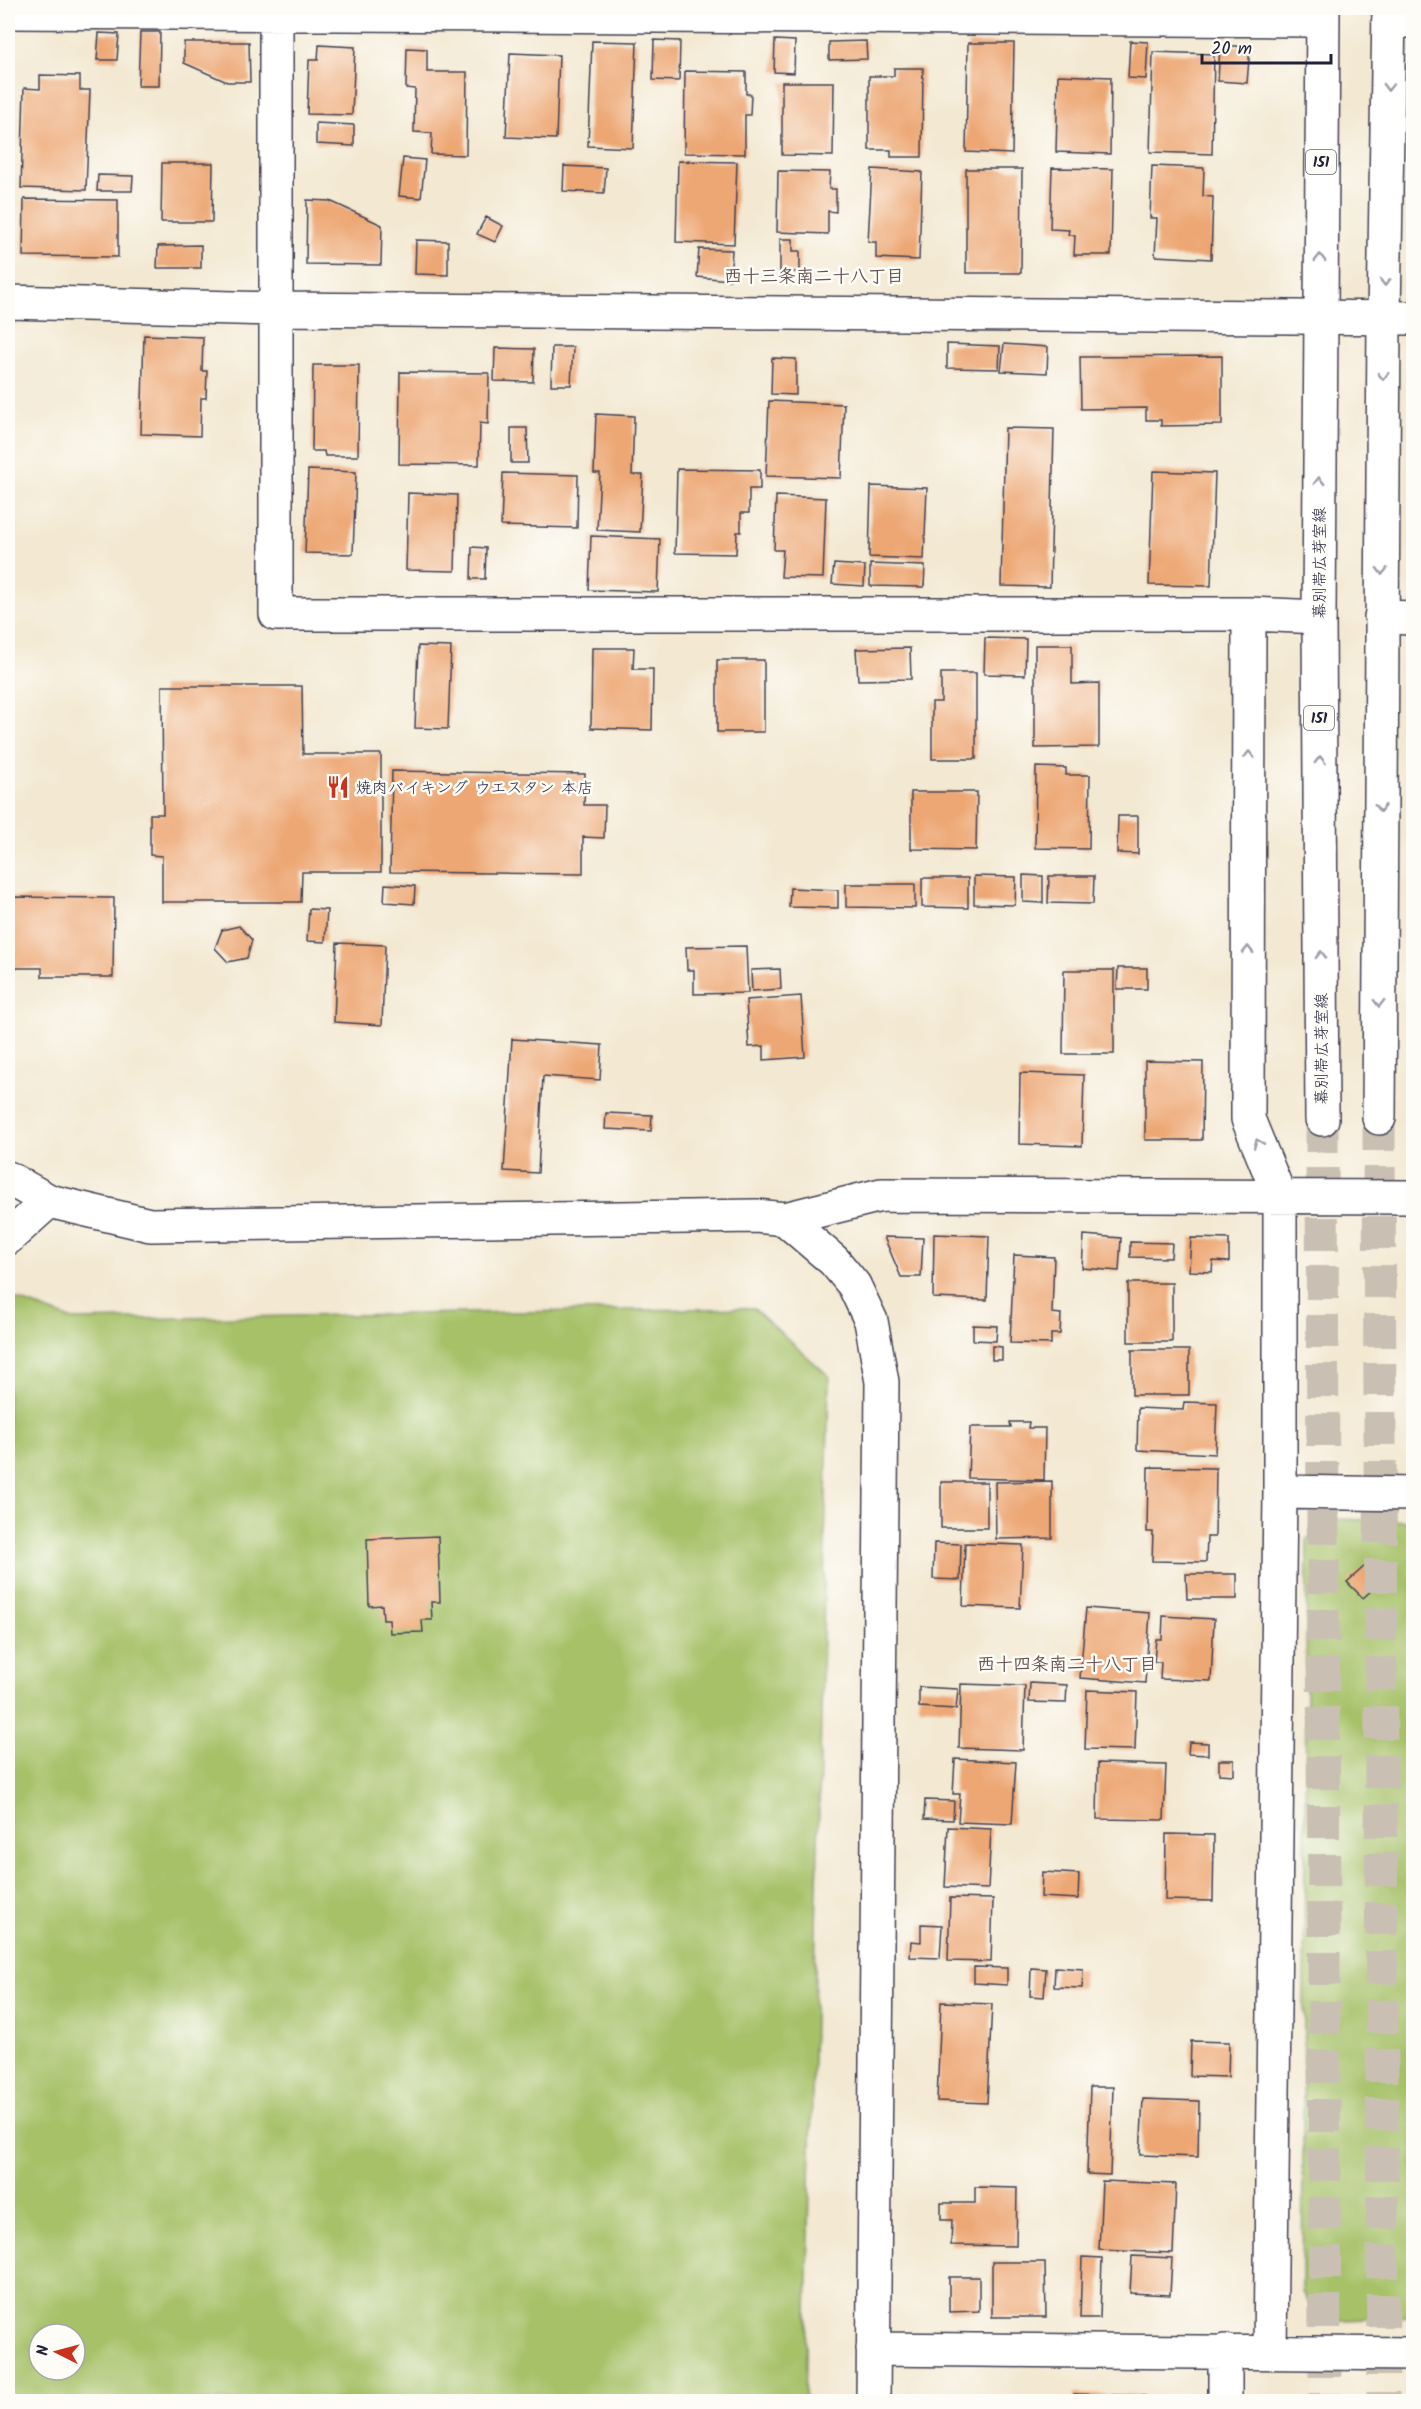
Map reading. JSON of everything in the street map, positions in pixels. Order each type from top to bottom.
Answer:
[{"type":"street","points":[[8,12],[276,10],[1323,14]]},
{"type":"street","points":[[276,10],[276,614],[1249,614],[1319,617]]},
{"type":"street","name":"幕別帯広芽室線","points":[[1322,1119],[1319,617],[1323,14]]},
{"type":"street","points":[[1379,1118],[1381,617],[1399,318],[1397,17]]},
{"type":"street","points":[[8,302],[277,309],[1399,318]]},
{"type":"street","points":[[1249,614],[1248,1119],[1280,1197],[1280,1492],[1270,2352]]},
{"type":"street","points":[[1381,617],[1413,618]]},
{"type":"street","points":[[8,1178],[49,1201],[150,1225],[756,1216],[785,1219],[881,1196],[1413,1197]]},
{"type":"street","points":[[8,1238],[49,1201]]},
{"type":"street","points":[[785,1219],[834,1261],[854,1285],[871,1321],[882,1382],[873,2402]]},
{"type":"street","points":[[1280,1492],[1413,1494]]},
{"type":"street","points":[[873,2349],[1413,2354]]},
{"type":"street","points":[[1225,2402],[1226,2351]]},
{"type":"green space","points":[[8,1296],[73,1320],[753,1308],[829,1376],[805,2401],[8,2401]]},
{"type":"green space","points":[[1329,1519],[1413,1521],[1413,2317],[1322,2321],[1302,2292],[1307,1539]]},
{"type":"building","points":[[140,32],[160,32],[159,86],[138,86]]},
{"type":"building","points":[[99,33],[119,34],[117,60],[97,60]]},
{"type":"building","points":[[654,40],[680,41],[679,81],[653,80]]},
{"type":"building","points":[[775,40],[795,41],[794,73],[774,72]]},
{"type":"building","points":[[592,41],[637,42],[633,148],[588,146]]},
{"type":"building","points":[[866,41],[867,59],[829,60],[829,42]]},
{"type":"building","points":[[1130,41],[1148,42],[1146,79],[1128,78]]},
{"type":"building","points":[[184,42],[249,42],[250,82],[227,82],[184,63]]},
{"type":"building","points":[[968,43],[1014,43],[1012,154],[966,152]]},
{"type":"building","points":[[319,45],[355,47],[352,115],[307,114],[309,60],[318,60]]},
{"type":"building","points":[[1220,45],[1250,47],[1247,83],[1218,81]]},
{"type":"building","points":[[407,48],[427,49],[427,72],[467,72],[466,155],[431,154],[432,133],[414,132],[415,89],[406,88]]},
{"type":"building","points":[[1153,52],[1214,54],[1212,154],[1150,152]]},
{"type":"building","points":[[510,53],[559,55],[556,139],[506,137]]},
{"type":"building","points":[[894,68],[923,68],[922,157],[891,157],[891,150],[869,150],[869,76],[894,76]]},
{"type":"building","points":[[685,71],[746,72],[746,94],[751,94],[750,115],[745,115],[745,154],[684,153]]},
{"type":"building","points":[[40,75],[80,76],[80,90],[90,90],[86,190],[21,188],[24,88],[40,89]]},
{"type":"building","points":[[1058,75],[1111,77],[1110,154],[1056,152]]},
{"type":"building","points":[[782,82],[834,82],[833,156],[782,155]]},
{"type":"building","points":[[316,123],[354,125],[354,146],[316,144]]},
{"type":"building","points":[[403,158],[425,160],[421,198],[399,196]]},
{"type":"building","points":[[678,161],[737,162],[734,244],[676,242]]},
{"type":"building","points":[[162,163],[213,163],[212,222],[161,222]]},
{"type":"building","points":[[564,166],[606,168],[604,193],[563,191]]},
{"type":"building","points":[[1152,166],[1204,168],[1203,196],[1213,197],[1211,259],[1155,256],[1157,218],[1150,218]]},
{"type":"building","points":[[1052,168],[1113,169],[1111,255],[1074,255],[1075,235],[1068,235],[1069,230],[1050,229]]},
{"type":"building","points":[[872,169],[922,172],[919,260],[876,258],[876,242],[868,242]]},
{"type":"building","points":[[966,169],[1022,169],[1021,273],[966,273]]},
{"type":"building","points":[[778,171],[830,172],[829,189],[836,189],[836,212],[828,211],[828,234],[777,232]]},
{"type":"building","points":[[98,175],[133,176],[132,191],[97,191]]},
{"type":"building","points":[[24,199],[118,200],[118,257],[23,256]]},
{"type":"building","points":[[307,200],[330,201],[382,225],[381,265],[306,264]]},
{"type":"building","points":[[486,217],[503,226],[495,242],[477,234]]},
{"type":"building","points":[[780,239],[793,239],[793,251],[800,251],[800,272],[780,272]]},
{"type":"building","points":[[416,240],[448,241],[448,275],[415,274]]},
{"type":"building","points":[[201,245],[201,268],[157,268],[158,246]]},
{"type":"building","points":[[699,249],[732,250],[730,280],[697,277]]},
{"type":"building","points":[[144,335],[203,337],[202,371],[207,371],[206,398],[201,398],[200,436],[141,434]]},
{"type":"building","points":[[947,344],[1000,346],[999,369],[947,368]]},
{"type":"building","points":[[1004,344],[1048,347],[1047,373],[1001,371]]},
{"type":"building","points":[[552,347],[573,347],[571,385],[551,385]]},
{"type":"building","points":[[495,348],[534,349],[533,382],[494,381]]},
{"type":"building","points":[[1222,356],[1222,425],[1161,426],[1161,420],[1146,420],[1146,408],[1081,409],[1080,357]]},
{"type":"building","points":[[772,358],[796,359],[796,395],[771,394]]},
{"type":"building","points":[[313,365],[359,365],[358,456],[325,456],[324,451],[312,451]]},
{"type":"building","points":[[400,372],[489,373],[488,424],[480,423],[479,465],[399,464]]},
{"type":"building","points":[[769,401],[844,404],[841,478],[766,476]]},
{"type":"building","points":[[596,414],[634,416],[632,475],[643,475],[640,532],[597,530],[600,473],[594,473]]},
{"type":"building","points":[[511,428],[527,428],[528,463],[511,463]]},
{"type":"building","points":[[1005,428],[1054,429],[1050,587],[1001,586]]},
{"type":"building","points":[[677,469],[760,470],[760,489],[749,489],[749,513],[741,513],[741,532],[737,532],[736,554],[675,553]]},
{"type":"building","points":[[308,470],[356,472],[353,554],[305,553]]},
{"type":"building","points":[[1153,471],[1215,473],[1211,586],[1149,585]]},
{"type":"building","points":[[503,473],[578,475],[577,528],[501,526]]},
{"type":"building","points":[[871,486],[927,488],[924,559],[869,557]]},
{"type":"building","points":[[408,493],[457,495],[455,571],[406,570]]},
{"type":"building","points":[[776,496],[826,498],[823,578],[781,577],[783,550],[774,550]]},
{"type":"building","points":[[591,536],[660,539],[658,592],[589,590]]},
{"type":"building","points":[[472,547],[486,548],[485,579],[471,579]]},
{"type":"building","points":[[834,564],[865,566],[864,586],[832,584]]},
{"type":"building","points":[[870,564],[925,566],[924,587],[870,586]]},
{"type":"building","points":[[985,638],[1026,639],[1025,675],[984,674]]},
{"type":"building","points":[[1035,645],[1072,645],[1072,684],[1099,683],[1099,747],[1035,748]]},
{"type":"building","points":[[418,646],[451,647],[448,729],[415,728]]},
{"type":"building","points":[[592,648],[634,648],[633,669],[653,669],[652,730],[591,728]]},
{"type":"building","points":[[910,648],[911,679],[858,680],[856,649]]},
{"type":"building","points":[[717,660],[764,660],[764,732],[717,732]]},
{"type":"building","points":[[941,673],[976,673],[976,759],[932,759],[932,702],[941,702]]},
{"type":"building","points":[[162,686],[302,686],[303,754],[381,754],[381,872],[302,872],[301,902],[162,902],[162,856],[150,855],[150,814],[163,814]]},
{"type":"building","points":[[1036,767],[1066,768],[1066,775],[1090,775],[1089,849],[1035,848]]},
{"type":"building","points":[[392,771],[585,774],[584,805],[605,805],[604,838],[583,837],[583,874],[390,872]]},
{"type":"building","points":[[911,792],[977,792],[976,850],[911,849]]},
{"type":"building","points":[[1118,816],[1138,816],[1138,854],[1117,853]]},
{"type":"building","points":[[1023,875],[1043,876],[1043,903],[1023,902]]},
{"type":"building","points":[[974,876],[1016,877],[1015,905],[974,904]]},
{"type":"building","points":[[1049,876],[1094,876],[1093,904],[1048,903]]},
{"type":"building","points":[[922,878],[968,878],[968,908],[922,907]]},
{"type":"building","points":[[385,884],[415,886],[414,904],[384,902]]},
{"type":"building","points":[[846,884],[915,884],[915,908],[846,907]]},
{"type":"building","points":[[790,888],[838,890],[838,908],[789,907]]},
{"type":"building","points":[[8,897],[114,898],[113,977],[42,977],[42,968],[8,968]]},
{"type":"building","points":[[309,909],[327,910],[325,942],[307,941]]},
{"type":"building","points":[[239,926],[252,940],[247,958],[228,962],[215,948],[222,930]]},
{"type":"building","points":[[337,943],[385,945],[382,1025],[334,1022]]},
{"type":"building","points":[[746,946],[748,993],[694,994],[694,970],[687,970],[686,947]]},
{"type":"building","points":[[1118,968],[1147,968],[1147,989],[1117,989]]},
{"type":"building","points":[[780,969],[781,989],[752,991],[751,970]]},
{"type":"building","points":[[1064,970],[1114,970],[1114,1054],[1063,1054]]},
{"type":"building","points":[[801,996],[805,1057],[764,1060],[764,1046],[749,1047],[746,1000]]},
{"type":"building","points":[[512,1039],[602,1045],[600,1080],[543,1076],[538,1173],[504,1171]]},
{"type":"building","points":[[1145,1061],[1203,1062],[1202,1140],[1145,1140]]},
{"type":"building","points":[[1020,1073],[1084,1075],[1082,1146],[1019,1144]]},
{"type":"building","points":[[606,1113],[652,1115],[651,1131],[605,1129]]},
{"type":"building","points":[[934,1234],[989,1236],[987,1300],[933,1298]]},
{"type":"building","points":[[1084,1235],[1121,1238],[1119,1271],[1082,1268]]},
{"type":"building","points":[[884,1237],[923,1238],[921,1277],[901,1277]]},
{"type":"building","points":[[1191,1238],[1229,1239],[1229,1262],[1213,1261],[1212,1272],[1189,1271]]},
{"type":"building","points":[[1130,1242],[1172,1243],[1171,1258],[1130,1257]]},
{"type":"building","points":[[1014,1255],[1054,1257],[1052,1313],[1061,1314],[1060,1334],[1051,1334],[1051,1344],[1010,1343]]},
{"type":"building","points":[[1128,1283],[1172,1283],[1172,1342],[1128,1342]]},
{"type":"building","points":[[973,1325],[997,1326],[996,1341],[973,1340]]},
{"type":"building","points":[[992,1346],[1002,1347],[1002,1360],[992,1360]]},
{"type":"building","points":[[1132,1350],[1189,1350],[1189,1395],[1132,1395]]},
{"type":"building","points":[[1184,1402],[1217,1403],[1215,1454],[1137,1450],[1138,1408],[1183,1410]]},
{"type":"building","points":[[1010,1422],[1029,1422],[1028,1428],[1045,1428],[1044,1480],[968,1478],[970,1427],[1011,1427]]},
{"type":"building","points":[[1148,1467],[1216,1468],[1215,1537],[1207,1537],[1206,1562],[1152,1561],[1153,1532],[1147,1532]]},
{"type":"building","points":[[1052,1481],[1052,1538],[996,1539],[995,1482]]},
{"type":"building","points":[[941,1482],[987,1482],[987,1528],[941,1528]]},
{"type":"building","points":[[438,1536],[440,1602],[431,1602],[432,1620],[422,1620],[423,1632],[390,1633],[389,1620],[383,1620],[382,1605],[369,1606],[367,1539]]},
{"type":"building","points":[[934,1543],[961,1544],[960,1580],[933,1579]]},
{"type":"building","points":[[965,1543],[1023,1545],[1020,1608],[963,1606]]},
{"type":"building","points":[[1366,1565],[1381,1582],[1363,1598],[1347,1582]]},
{"type":"building","points":[[1186,1574],[1237,1574],[1237,1599],[1187,1599]]},
{"type":"building","points":[[1086,1608],[1150,1613],[1145,1683],[1080,1678]]},
{"type":"building","points":[[1163,1616],[1214,1619],[1211,1681],[1160,1679],[1161,1662],[1154,1662],[1156,1639],[1162,1639]]},
{"type":"building","points":[[1030,1683],[1067,1685],[1066,1703],[1029,1702]]},
{"type":"building","points":[[961,1684],[1025,1686],[1023,1750],[959,1748]]},
{"type":"building","points":[[919,1687],[958,1689],[956,1709],[919,1707]]},
{"type":"building","points":[[1087,1690],[1137,1692],[1135,1750],[1085,1749]]},
{"type":"building","points":[[1189,1742],[1208,1743],[1208,1755],[1188,1754]]},
{"type":"building","points":[[955,1759],[1016,1762],[1012,1824],[958,1822],[960,1794],[953,1794]]},
{"type":"building","points":[[1219,1760],[1234,1760],[1234,1775],[1219,1774]]},
{"type":"building","points":[[1098,1763],[1166,1765],[1164,1820],[1097,1819]]},
{"type":"building","points":[[925,1800],[954,1801],[953,1820],[924,1819]]},
{"type":"building","points":[[948,1827],[991,1829],[988,1889],[945,1887]]},
{"type":"building","points":[[1166,1834],[1214,1835],[1213,1901],[1165,1900]]},
{"type":"building","points":[[1042,1872],[1079,1874],[1078,1899],[1041,1897]]},
{"type":"building","points":[[950,1898],[993,1899],[991,1962],[948,1961]]},
{"type":"building","points":[[921,1924],[942,1925],[940,1958],[910,1957],[911,1941],[921,1942]]},
{"type":"building","points":[[974,1967],[1007,1968],[1007,1985],[974,1983]]},
{"type":"building","points":[[1055,1967],[1083,1969],[1082,1988],[1054,1987]]},
{"type":"building","points":[[1031,1968],[1046,1969],[1044,1997],[1030,1996]]},
{"type":"building","points":[[941,2002],[992,2004],[987,2103],[937,2101]]},
{"type":"building","points":[[1191,2041],[1229,2042],[1228,2077],[1190,2076]]},
{"type":"building","points":[[1090,2087],[1113,2087],[1110,2175],[1087,2174]]},
{"type":"building","points":[[1143,2099],[1199,2101],[1198,2157],[1140,2155]]},
{"type":"building","points":[[1102,2181],[1176,2184],[1173,2253],[1099,2250]]},
{"type":"building","points":[[975,2187],[1017,2188],[1016,2246],[951,2245],[952,2220],[941,2220],[941,2203],[975,2203]]},
{"type":"building","points":[[1132,2256],[1172,2258],[1170,2295],[1130,2293]]},
{"type":"building","points":[[1082,2257],[1102,2258],[1100,2318],[1080,2318]]},
{"type":"building","points":[[992,2262],[1045,2262],[1046,2317],[992,2317]]},
{"type":"building","points":[[949,2277],[979,2277],[979,2311],[949,2312]]},
{"type":"building","points":[[1074,2394],[1145,2396],[1144,2402],[1074,2402]]},
{"type":"tunnel","points":[[1379,1118],[1383,2402]]},
{"type":"tunnel","points":[[1322,1119],[1325,2402]]},
{"type":"place","name":"焼肉バイキング ウエスタン 本店","points":[[338,787]]},
{"type":"district","name":"西十三条南二十八丁目","points":[[814,276]]},
{"type":"district","name":"西十四条南二十八丁目","points":[[1067,1664]]}]
